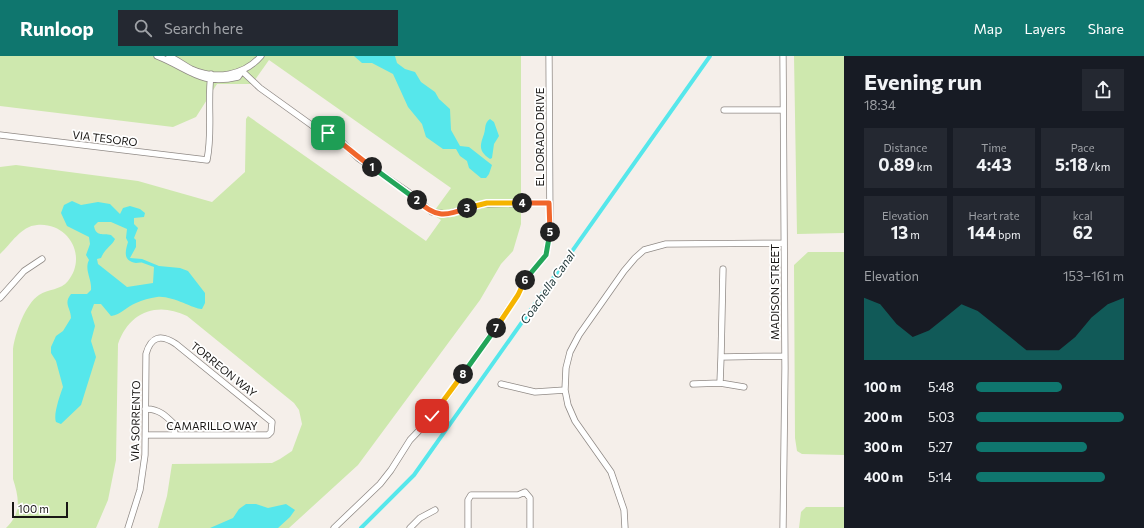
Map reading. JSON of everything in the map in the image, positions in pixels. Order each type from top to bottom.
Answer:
[{"type":"street","points":[[157,56],[190,73],[211,77],[238,77],[242,71],[255,63],[261,56]]},
{"type":"street","points":[[169,56],[191,69],[211,77]]},
{"type":"street","name":"EL DORADO DRIVE","points":[[334,528],[380,484],[391,470],[410,440],[432,416],[505,314],[525,280],[546,255],[550,229],[549,56]]},
{"type":"street","name":"MADISON STREET","points":[[783,56],[785,356],[783,528]]},
{"type":"street","points":[[242,71],[260,88],[317,128],[340,140],[358,158],[408,192],[432,212],[447,214],[487,203],[549,203]]},
{"type":"street","name":"VIA TESORO","points":[[0,135],[172,157],[207,160],[211,135],[211,77]]},
{"type":"street","points":[[724,110],[783,110]]},
{"type":"street","points":[[625,528],[624,510],[611,472],[575,420],[568,405],[565,390],[568,363],[570,352],[579,335],[624,271],[644,250],[666,244],[784,243]]},
{"type":"street","points":[[0,298],[24,271],[42,259]]},
{"type":"street","points":[[720,383],[723,269]]},
{"type":"street","name":"TORREON WAY","points":[[155,339],[168,338],[176,344],[269,418],[272,422],[272,427]]},
{"type":"street","name":"VIA SORRENTO","points":[[128,528],[141,484],[146,455],[146,354],[149,344],[155,339]]},
{"type":"street","points":[[721,358],[785,356]]},
{"type":"street","points":[[693,384],[720,383],[744,387]]},
{"type":"street","points":[[501,384],[535,392],[565,390]]},
{"type":"street","points":[[145,409],[156,409],[163,414],[174,424],[175,435]]},
{"type":"street","name":"CAMARILLO WAY","points":[[146,435],[268,435],[272,427]]},
{"type":"street","points":[[468,528],[468,500],[471,495],[518,494],[525,492],[530,496],[530,528]]},
{"type":"street","points":[[410,528],[420,518],[435,510]]},
{"type":"green space","points":[[0,56],[521,56],[521,224],[513,251],[501,264],[480,300],[358,465],[289,528],[158,528],[167,496],[172,464],[272,463],[292,451],[302,424],[299,410],[294,403],[187,316],[176,312],[155,310],[145,312],[129,324],[118,344],[116,460],[108,500],[96,528],[6,528],[15,517],[18,505],[17,493],[13,479],[13,349],[16,336],[29,305],[39,295],[65,284],[74,271],[76,261],[72,242],[58,229],[48,226],[31,226],[21,232],[0,254],[0,167],[16,165],[138,181],[212,202],[245,172],[246,119],[248,116],[426,241],[441,220],[432,214],[451,188],[269,60],[252,84],[217,84],[196,117],[173,127],[0,106]]},
{"type":"green space","points":[[794,56],[844,56],[844,233],[797,234]]},
{"type":"green space","points":[[808,252],[844,252],[844,455],[802,454],[797,451],[795,438],[794,265]]},
{"type":"green space","points":[[806,507],[844,507],[844,528],[799,528],[801,512]]},
{"type":"water","points":[[354,56],[395,56],[397,63],[405,69],[415,72],[421,82],[435,92],[439,99],[450,109],[451,130],[460,146],[469,147],[492,165],[486,178],[481,178],[469,168],[467,161],[460,156],[456,149],[443,149],[426,137],[422,124],[408,107],[393,74],[372,63],[362,63]]},
{"type":"water","points":[[490,119],[494,122],[499,136],[494,144],[492,158],[490,159],[483,153],[481,145],[486,124]]},
{"type":"water","points":[[72,201],[81,205],[98,202],[110,204],[120,214],[123,208],[130,206],[140,209],[145,213],[144,217],[134,218],[134,224],[138,228],[134,238],[136,240],[136,247],[130,258],[142,259],[159,266],[180,268],[188,271],[205,293],[205,303],[202,309],[199,309],[169,298],[157,297],[138,302],[118,314],[111,316],[101,304],[94,304],[91,312],[95,326],[91,341],[96,357],[81,405],[61,424],[56,422],[55,415],[63,387],[56,361],[51,353],[51,347],[56,336],[63,331],[71,318],[67,303],[71,294],[87,294],[91,290],[87,267],[89,260],[86,255],[90,244],[89,237],[67,226],[61,213],[64,205]],"holes":[[[98,222],[111,222],[127,229],[127,258],[132,262],[142,263],[154,267],[153,283],[127,287],[98,264],[97,259],[101,258],[115,239],[111,235],[96,232],[94,226]]]},
{"type":"water","points":[[246,504],[256,504],[268,508],[286,504],[295,510],[278,528],[210,528],[233,518],[239,509]]},
{"type":"waterway","name":"Coachella Canal","points":[[361,528],[414,475],[710,56]]},
{"type":"route","points":[[328,133],[340,140],[358,158],[382,173],[432,212],[447,214],[467,207],[487,203],[549,203],[550,229],[546,255],[525,280],[518,295],[432,416]]}]
